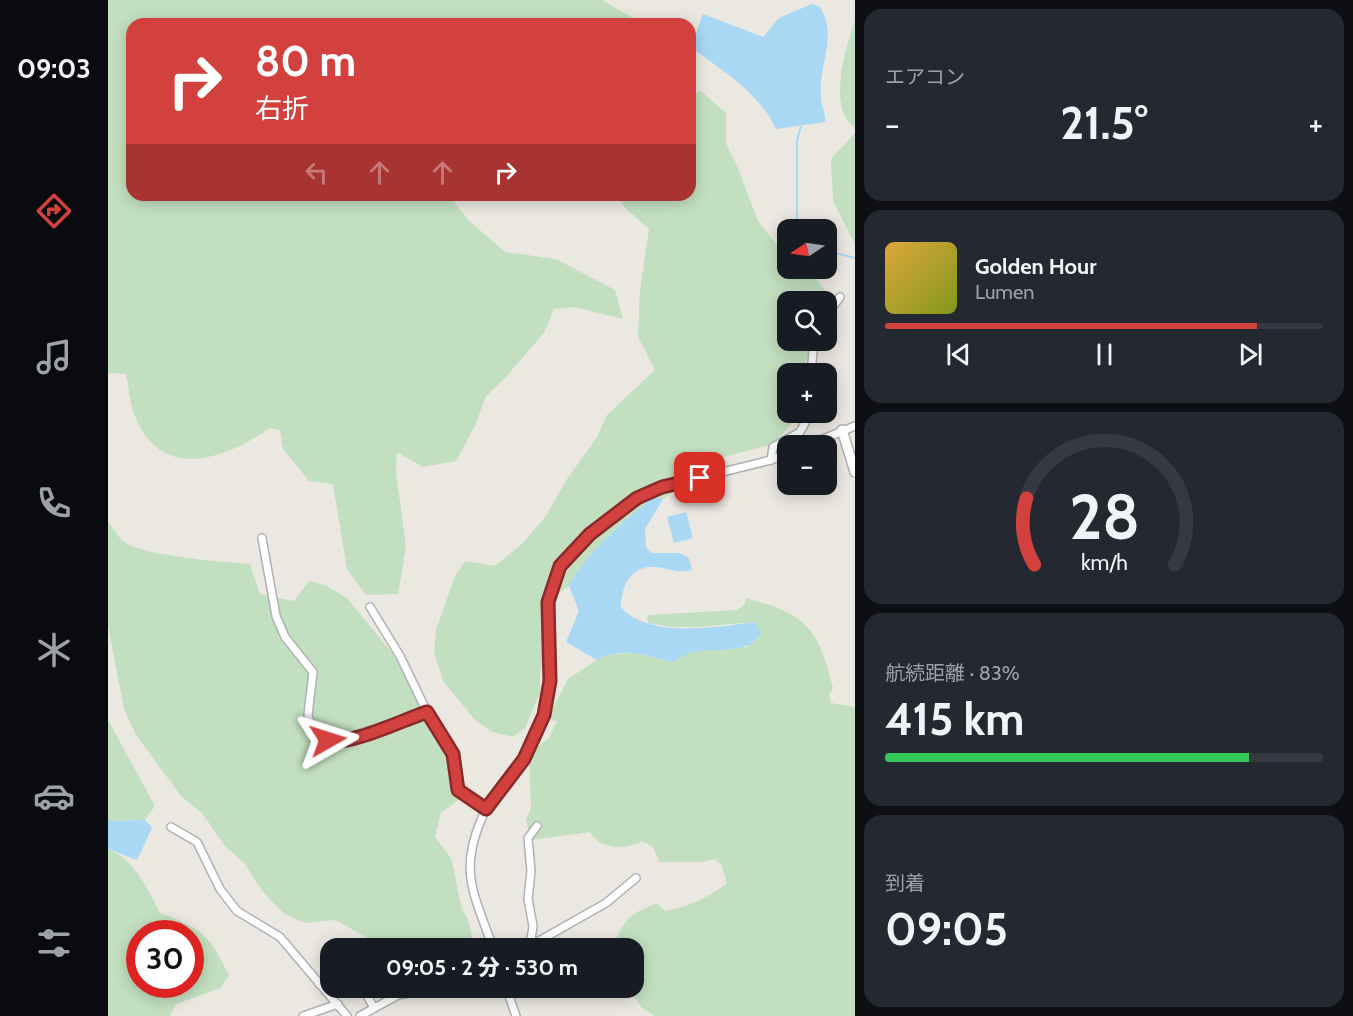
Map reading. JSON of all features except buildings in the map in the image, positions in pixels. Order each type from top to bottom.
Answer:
[{"type":"street","points":[[837,301],[840,297]]},
{"type":"street","points":[[771,460],[773,447],[800,432],[805,423]]},
{"type":"street","points":[[831,435],[855,426]]},
{"type":"street","points":[[842,430],[855,472]]},
{"type":"street","points":[[490,938],[470,880],[471,852],[486,809],[524,759],[544,715],[550,681],[548,602],[560,566],[590,534],[637,498],[662,487],[777,458]]},
{"type":"street","points":[[262,537],[276,616],[285,637],[313,672],[308,715],[311,726],[334,742],[427,712]]},
{"type":"street","points":[[370,607],[400,656],[427,712],[453,754],[458,790],[486,809]]},
{"type":"street","points":[[530,938],[533,926],[528,899],[531,871],[528,838],[537,826]]},
{"type":"street","points":[[171,827],[197,842],[220,889],[237,911],[280,937],[347,1016]]},
{"type":"street","points":[[544,938],[606,903],[636,878]]},
{"type":"street","points":[[368,998],[374,1008]]},
{"type":"street","points":[[360,1016],[392,998]]},
{"type":"street","points":[[510,998],[516,1016]]},
{"type":"street","points":[[303,1016],[338,1004]]},
{"type":"green space","points":[[108,0],[602,0],[633,18],[126,18],[126,201],[454,201],[467,219],[505,252],[556,259],[615,290],[623,319],[574,307],[554,309],[544,333],[486,396],[475,426],[456,461],[423,467],[397,452],[396,472],[406,547],[398,594],[366,595],[347,569],[333,484],[309,481],[283,449],[280,430],[270,428],[251,440],[212,456],[193,459],[175,457],[158,449],[144,434],[133,411],[126,374],[108,373]]},
{"type":"green space","points":[[855,21],[855,128],[847,119],[840,93],[843,62]]},
{"type":"green space","points":[[701,91],[726,113],[726,143],[758,221],[777,245],[777,279],[816,279],[826,291],[777,291],[777,351],[809,351],[806,363],[777,363],[777,423],[792,423],[781,435],[777,435],[777,440],[773,444],[720,458],[663,499],[654,497],[613,531],[589,556],[569,586],[552,598],[540,675],[540,693],[525,728],[513,737],[492,732],[474,719],[443,681],[434,652],[436,630],[455,576],[465,561],[495,566],[523,543],[546,516],[567,479],[597,437],[607,415],[655,370],[638,337],[640,291],[649,229],[620,201],[696,201],[696,92]]},
{"type":"green space","points":[[855,133],[855,245],[833,201],[831,159]]},
{"type":"green space","points":[[108,522],[123,541],[136,548],[185,558],[250,564],[260,594],[294,601],[309,581],[325,585],[347,598],[392,653],[461,774],[465,795],[441,813],[435,837],[452,860],[461,906],[469,922],[472,938],[368,938],[335,920],[305,923],[283,913],[263,892],[244,863],[225,846],[202,813],[181,796],[136,735],[124,709],[108,626]]},
{"type":"green space","points":[[746,598],[766,604],[796,617],[806,626],[822,650],[833,688],[829,695],[831,703],[855,707],[855,1016],[655,1016],[642,1008],[634,998],[644,998],[644,938],[617,938],[628,919],[639,911],[657,903],[665,911],[681,907],[721,888],[727,883],[721,864],[715,859],[703,862],[660,862],[652,846],[642,841],[629,846],[614,847],[600,842],[590,832],[531,840],[526,820],[531,808],[529,754],[549,738],[557,721],[547,720],[568,679],[606,654],[634,653],[674,662],[690,652],[699,650],[748,647],[755,622],[671,627],[648,623],[647,618],[648,615],[737,610],[744,605]]},
{"type":"green space","points":[[108,720],[155,806],[145,820],[108,821]]},
{"type":"green space","points":[[108,849],[133,867],[160,913],[178,920],[126,920],[126,998],[192,998],[176,1004],[170,1016],[108,1016]]},
{"type":"green space","points":[[204,936],[216,951],[229,976],[220,988],[204,994]]},
{"type":"water","points":[[812,4],[820,7],[825,18],[828,41],[822,75],[821,99],[825,122],[776,129],[769,116],[750,94],[696,51],[696,33],[703,14],[763,37],[779,18]]},
{"type":"water","points":[[654,497],[663,499],[645,529],[646,547],[651,553],[679,553],[689,558],[692,570],[680,571],[648,567],[635,572],[624,588],[621,608],[634,618],[667,627],[704,628],[755,622],[761,632],[755,641],[735,649],[684,655],[674,662],[625,653],[616,653],[597,660],[566,642],[579,611],[569,586],[596,549]]},
{"type":"water","points":[[686,512],[693,538],[674,543],[667,517]]},
{"type":"water","points":[[145,820],[152,828],[137,860],[108,849],[108,821]]},
{"type":"waterway","points":[[797,219],[797,140],[802,123]]},
{"type":"waterway","points":[[837,253],[855,258]]},
{"type":"route","points":[[328,740],[334,742],[352,738],[427,712],[453,754],[458,790],[486,809],[524,759],[544,715],[550,681],[548,602],[560,566],[590,534],[637,498],[662,487],[700,478]]}]
